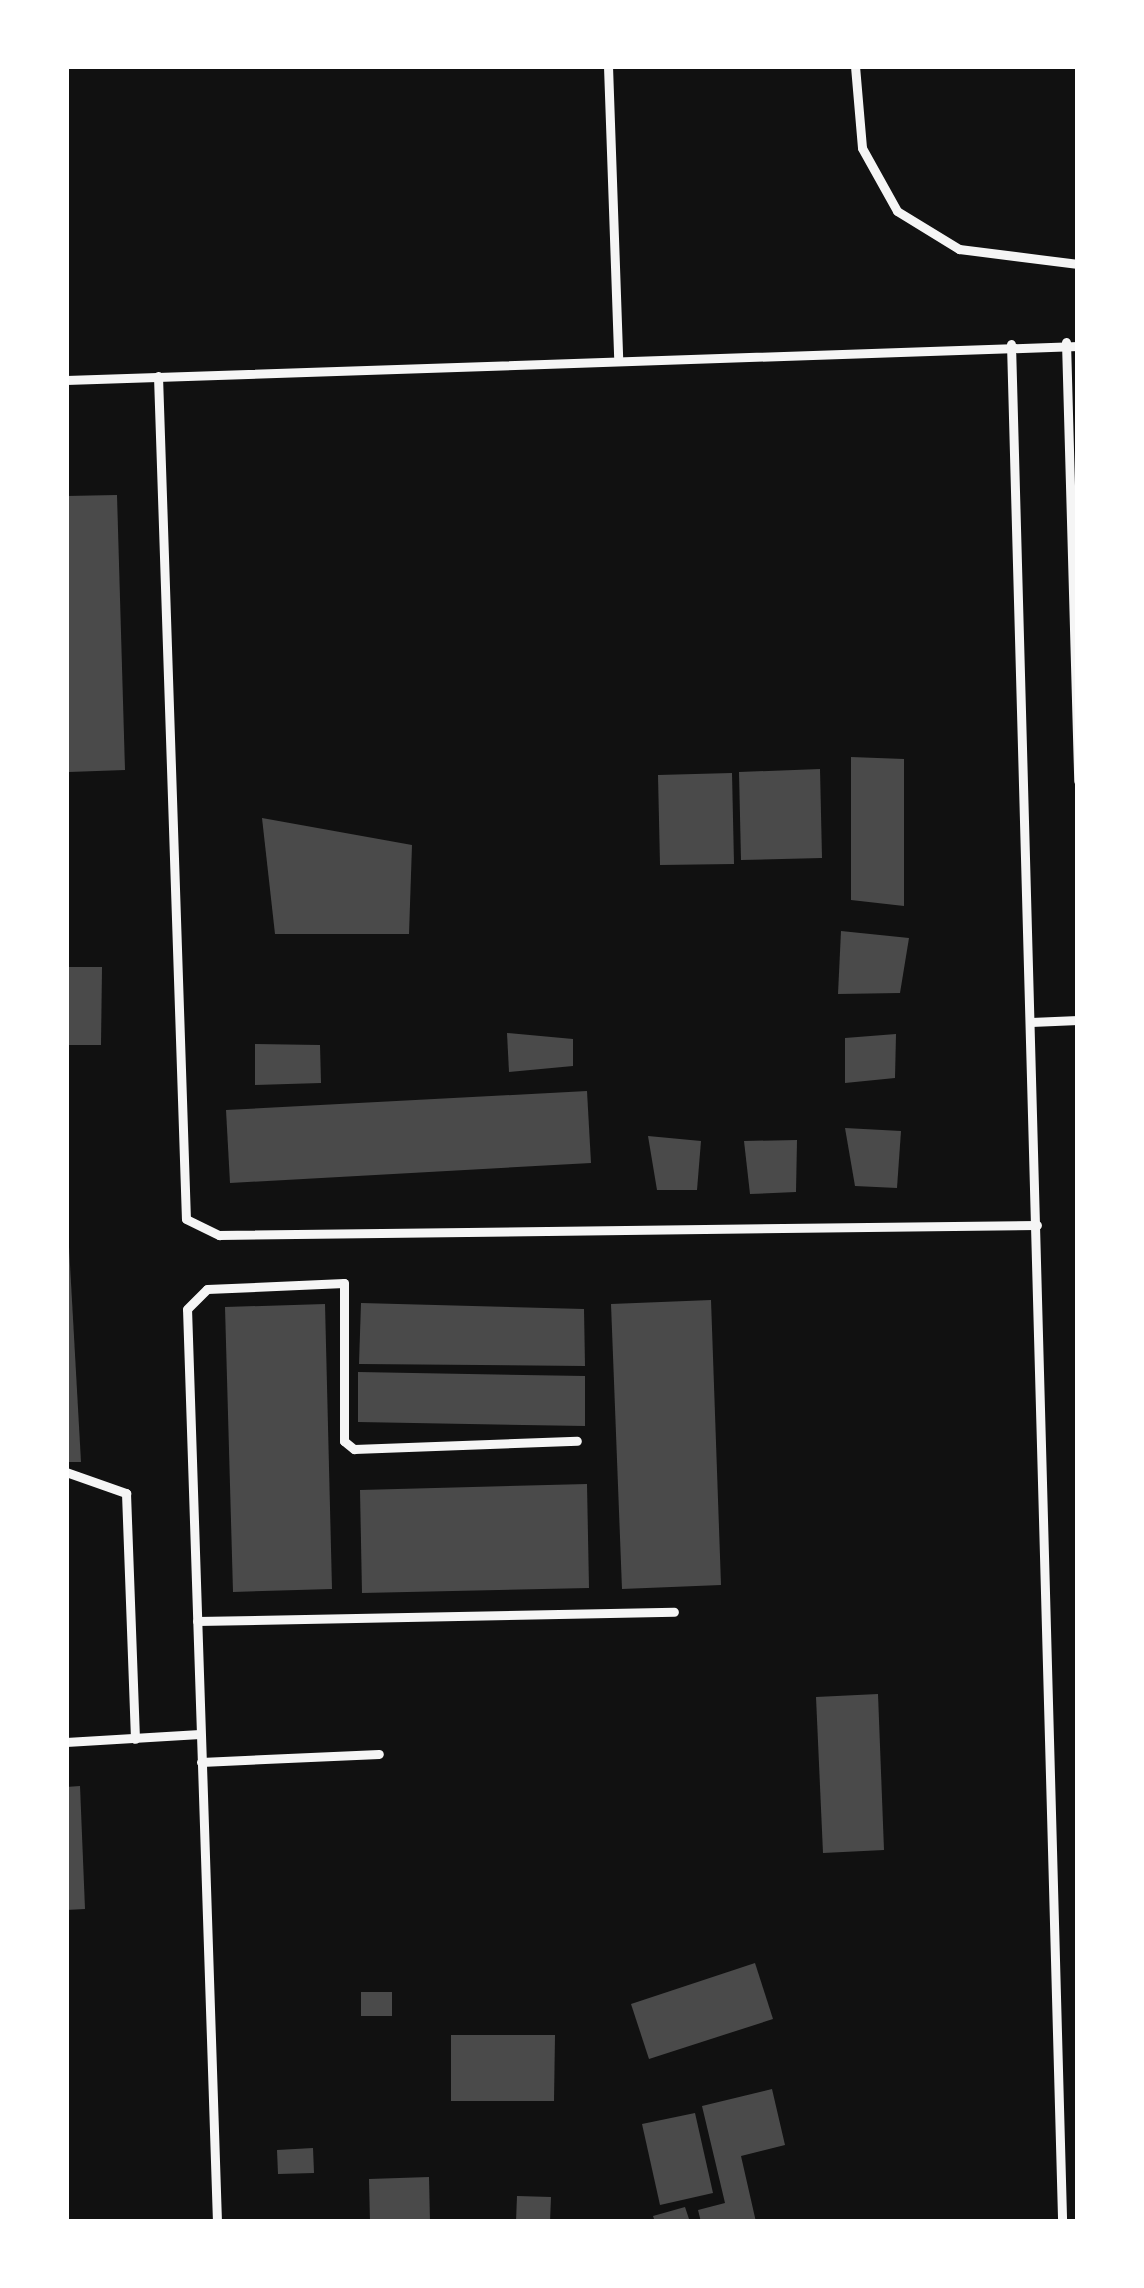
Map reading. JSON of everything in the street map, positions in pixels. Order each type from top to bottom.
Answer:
[{"type":"lane","points":[[608,66],[618,357]]},
{"type":"lane","points":[[855,66],[862,148],[897,212],[959,249],[1078,264]]},
{"type":"lane","points":[[1066,342],[1078,781]]},
{"type":"lane","points":[[66,380],[618,357],[1066,342],[1078,346]]},
{"type":"lane","points":[[1011,344],[1062,2222]]},
{"type":"lane","points":[[158,376],[177,1204],[186,1219],[218,1234],[1036,1225]]},
{"type":"lane","points":[[1031,1022],[1078,1020]]},
{"type":"lane","points":[[217,2222],[187,1309],[207,1289],[344,1283],[344,1441],[354,1449],[577,1441]]},
{"type":"lane","points":[[66,1472],[125,1493],[135,1738]]},
{"type":"lane","points":[[197,1621],[674,1612]]},
{"type":"lane","points":[[66,1742],[200,1734]]},
{"type":"lane","points":[[200,1762],[379,1754]]},
{"type":"building","points":[[117,495],[125,770],[69,772],[66,496]]},
{"type":"building","points":[[851,757],[904,759],[904,906],[851,900]]},
{"type":"building","points":[[820,769],[822,858],[741,860],[739,772]]},
{"type":"building","points":[[732,773],[734,864],[660,865],[658,775]]},
{"type":"building","points":[[262,818],[412,845],[409,934],[275,934]]},
{"type":"building","points":[[841,931],[909,938],[900,993],[838,994]]},
{"type":"building","points":[[66,967],[102,967],[101,1045],[66,1045]]},
{"type":"building","points":[[507,1033],[573,1039],[573,1066],[509,1072]]},
{"type":"building","points":[[896,1034],[895,1078],[845,1083],[845,1038]]},
{"type":"building","points":[[255,1044],[320,1045],[321,1083],[255,1085]]},
{"type":"building","points":[[587,1091],[591,1163],[230,1183],[226,1110]]},
{"type":"building","points":[[845,1128],[901,1131],[897,1188],[855,1186]]},
{"type":"building","points":[[648,1136],[701,1141],[697,1190],[657,1190]]},
{"type":"building","points":[[797,1140],[796,1192],[750,1194],[744,1141]]},
{"type":"building","points":[[66,1193],[81,1462],[66,1462]]},
{"type":"building","points":[[711,1300],[721,1585],[622,1589],[611,1304]]},
{"type":"building","points":[[361,1303],[584,1309],[585,1366],[359,1364]]},
{"type":"building","points":[[325,1304],[332,1589],[233,1592],[225,1307]]},
{"type":"building","points":[[358,1372],[585,1376],[585,1426],[358,1422]]},
{"type":"building","points":[[587,1484],[589,1588],[362,1593],[360,1490]]},
{"type":"building","points":[[878,1694],[884,1850],[823,1853],[816,1697]]},
{"type":"building","points":[[80,1786],[85,1909],[66,1910],[66,1787]]},
{"type":"building","points":[[755,1963],[773,2019],[649,2059],[631,2004]]},
{"type":"building","points":[[361,1992],[392,1992],[392,2016],[361,2016]]},
{"type":"building","points":[[451,2035],[555,2035],[554,2101],[451,2101]]},
{"type":"building","points":[[772,2089],[785,2145],[741,2156],[756,2222],[701,2222],[698,2210],[725,2203],[702,2106]]},
{"type":"building","points":[[695,2113],[713,2193],[660,2205],[642,2124]]},
{"type":"building","points":[[313,2148],[314,2173],[278,2174],[277,2150]]},
{"type":"building","points":[[429,2177],[430,2222],[370,2222],[369,2179]]},
{"type":"building","points":[[517,2196],[551,2197],[550,2222],[516,2222]]},
{"type":"building","points":[[685,2207],[690,2222],[655,2222],[653,2216]]}]
